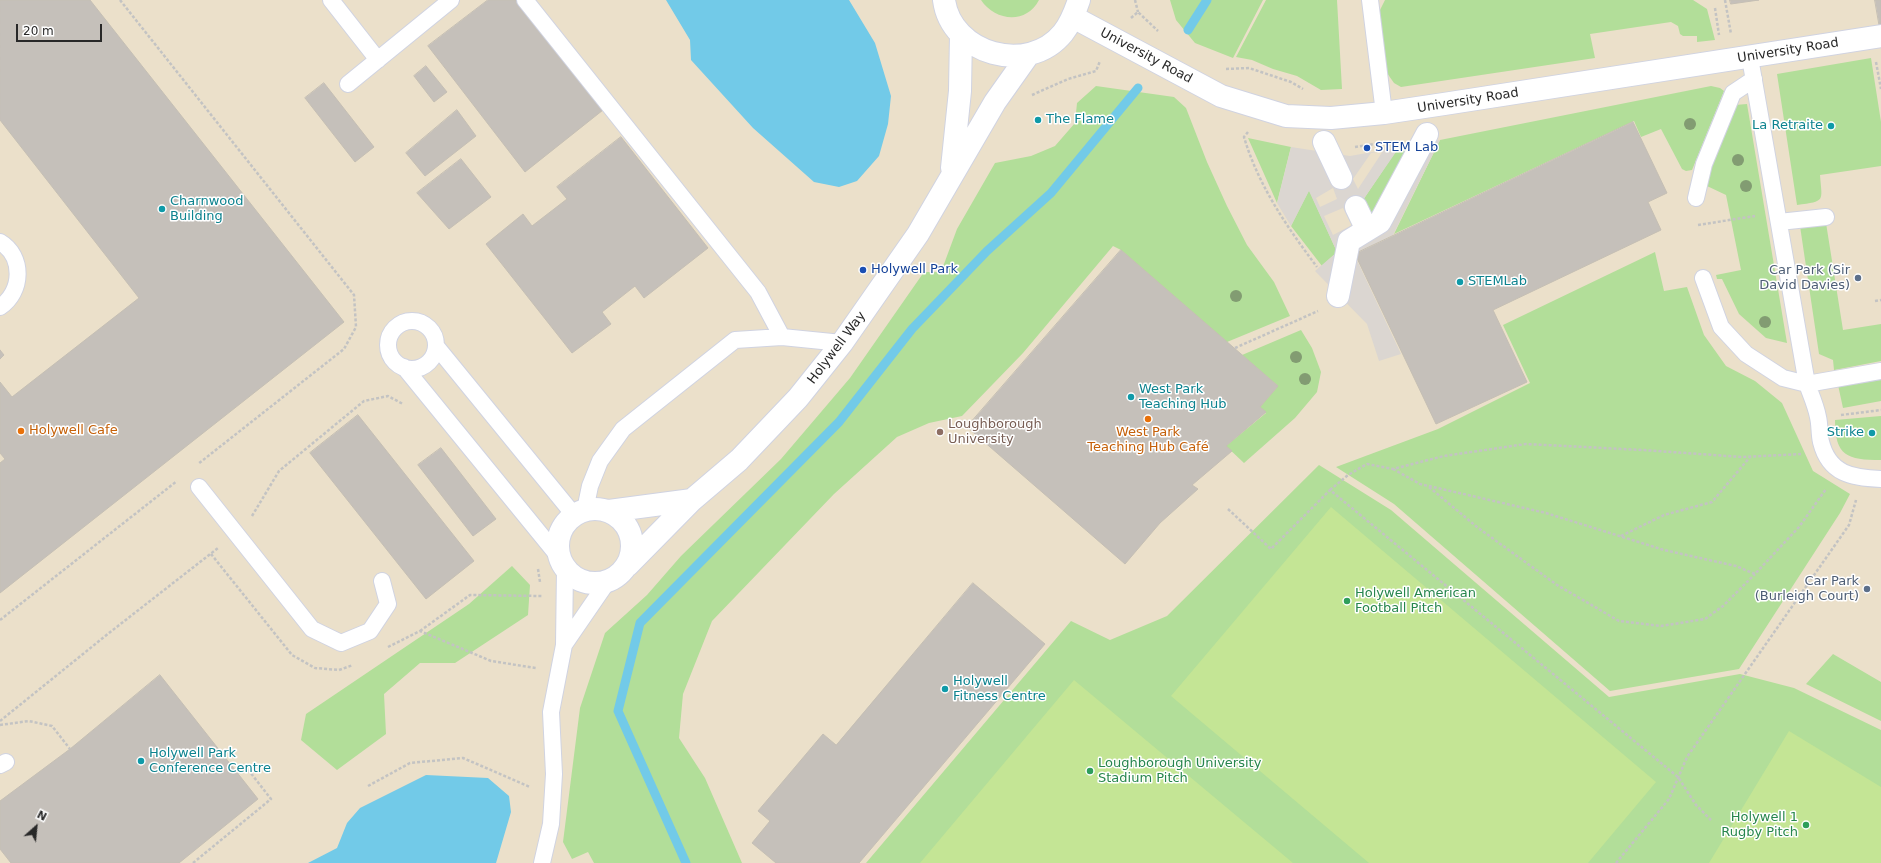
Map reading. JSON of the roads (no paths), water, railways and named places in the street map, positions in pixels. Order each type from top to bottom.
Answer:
[{"type":"street","points":[[944,0],[951,22],[961,35],[975,47],[992,54],[1011,57],[1029,54],[1047,46],[1062,34],[1076,8]]},
{"type":"street","name":"University Road","points":[[1076,8],[1109,36],[1221,96],[1286,116],[1331,118],[1384,113],[1750,58],[1881,36]]},
{"type":"street","name":"Holywell Way","points":[[952,174],[960,91],[961,35]]},
{"type":"street","name":"Holywell Way","points":[[628,565],[692,500],[739,460],[798,398],[842,343],[918,234],[995,102],[1029,54]]},
{"type":"street","points":[[1338,296],[1349,241],[1380,222],[1428,134]]},
{"type":"street","points":[[1324,142],[1367,230]]},
{"type":"street","points":[[609,511],[620,518],[628,528],[632,540],[632,553],[628,565],[619,575],[608,581],[596,584],[584,582],[573,576],[562,562],[558,545],[560,534],[565,523],[580,512],[597,509],[609,511],[692,500]]},
{"type":"lane","points":[[331,0],[378,60]]},
{"type":"lane","points":[[348,84],[450,0]]},
{"type":"lane","points":[[525,0],[758,292],[782,336]]},
{"type":"lane","points":[[1370,0],[1384,113]]},
{"type":"lane","points":[[1750,58],[1807,384],[1818,417],[1824,450],[1827,459],[1840,472],[1862,479],[1881,479]]},
{"type":"lane","points":[[1696,198],[1704,164],[1733,93],[1754,79]]},
{"type":"lane","points":[[1779,222],[1826,217]]},
{"type":"lane","points":[[0,242],[5,245],[13,255],[18,268],[17,282],[12,294],[0,307]]},
{"type":"lane","points":[[1703,278],[1721,327],[1746,354],[1784,378],[1807,384],[1881,371]]},
{"type":"lane","points":[[404,367],[418,368],[425,365],[435,354],[436,346],[432,331],[425,325],[417,322],[408,322],[400,325],[393,331],[389,340],[389,348],[392,357],[397,363],[404,367],[562,562],[564,645],[551,712],[554,774],[551,824],[542,863]]},
{"type":"lane","points":[[436,346],[580,512],[600,462],[623,429],[735,340],[782,336],[842,343]]},
{"type":"lane","points":[[199,487],[312,629],[341,643],[370,630],[388,604],[382,581]]},
{"type":"lane","points":[[564,645],[608,581]]},
{"type":"water","points":[[666,0],[849,0],[875,43],[891,96],[888,124],[879,156],[857,181],[839,187],[814,182],[753,128],[691,60],[690,40]]},
{"type":"water","points":[[426,775],[488,778],[509,796],[511,812],[496,863],[308,863],[337,848],[347,823],[360,808]]},
{"type":"waterway","points":[[1188,30],[1207,0]]},
{"type":"waterway","points":[[686,863],[618,711],[640,623],[839,422],[912,329],[987,251],[1051,193],[1138,88]]},
{"type":"place","name":"The Flame","points":[[1038,120]]},
{"type":"place","name":"La Retraite","points":[[1831,126]]},
{"type":"place","name":"STEM Lab","points":[[1367,148]]},
{"type":"place","name":"Charnwood Building","points":[[162,209]]},
{"type":"place","name":"Holywell Park","points":[[863,270]]},
{"type":"place","name":"Car Park (Sir David Davies)","points":[[1858,278]]},
{"type":"place","name":"STEMLab","points":[[1460,282]]},
{"type":"place","name":"West Park Teaching Hub","points":[[1131,397]]},
{"type":"place","name":"West Park Teaching Hub Café","points":[[1148,419]]},
{"type":"place","name":"Holywell Cafe","points":[[21,431]]},
{"type":"place","name":"Loughborough University","points":[[940,432]]},
{"type":"place","name":"Strike","points":[[1872,433]]},
{"type":"place","name":"Car Park (Burleigh Court)","points":[[1867,589]]},
{"type":"place","name":"Holywell American Football Pitch","points":[[1347,601]]},
{"type":"place","name":"Holywell Fitness Centre","points":[[945,689]]},
{"type":"place","name":"Holywell Park Conference Centre","points":[[141,761]]},
{"type":"place","name":"Loughborough University Stadium Pitch","points":[[1090,771]]},
{"type":"place","name":"Holywell 1 Rugby Pitch","points":[[1806,825]]}]
